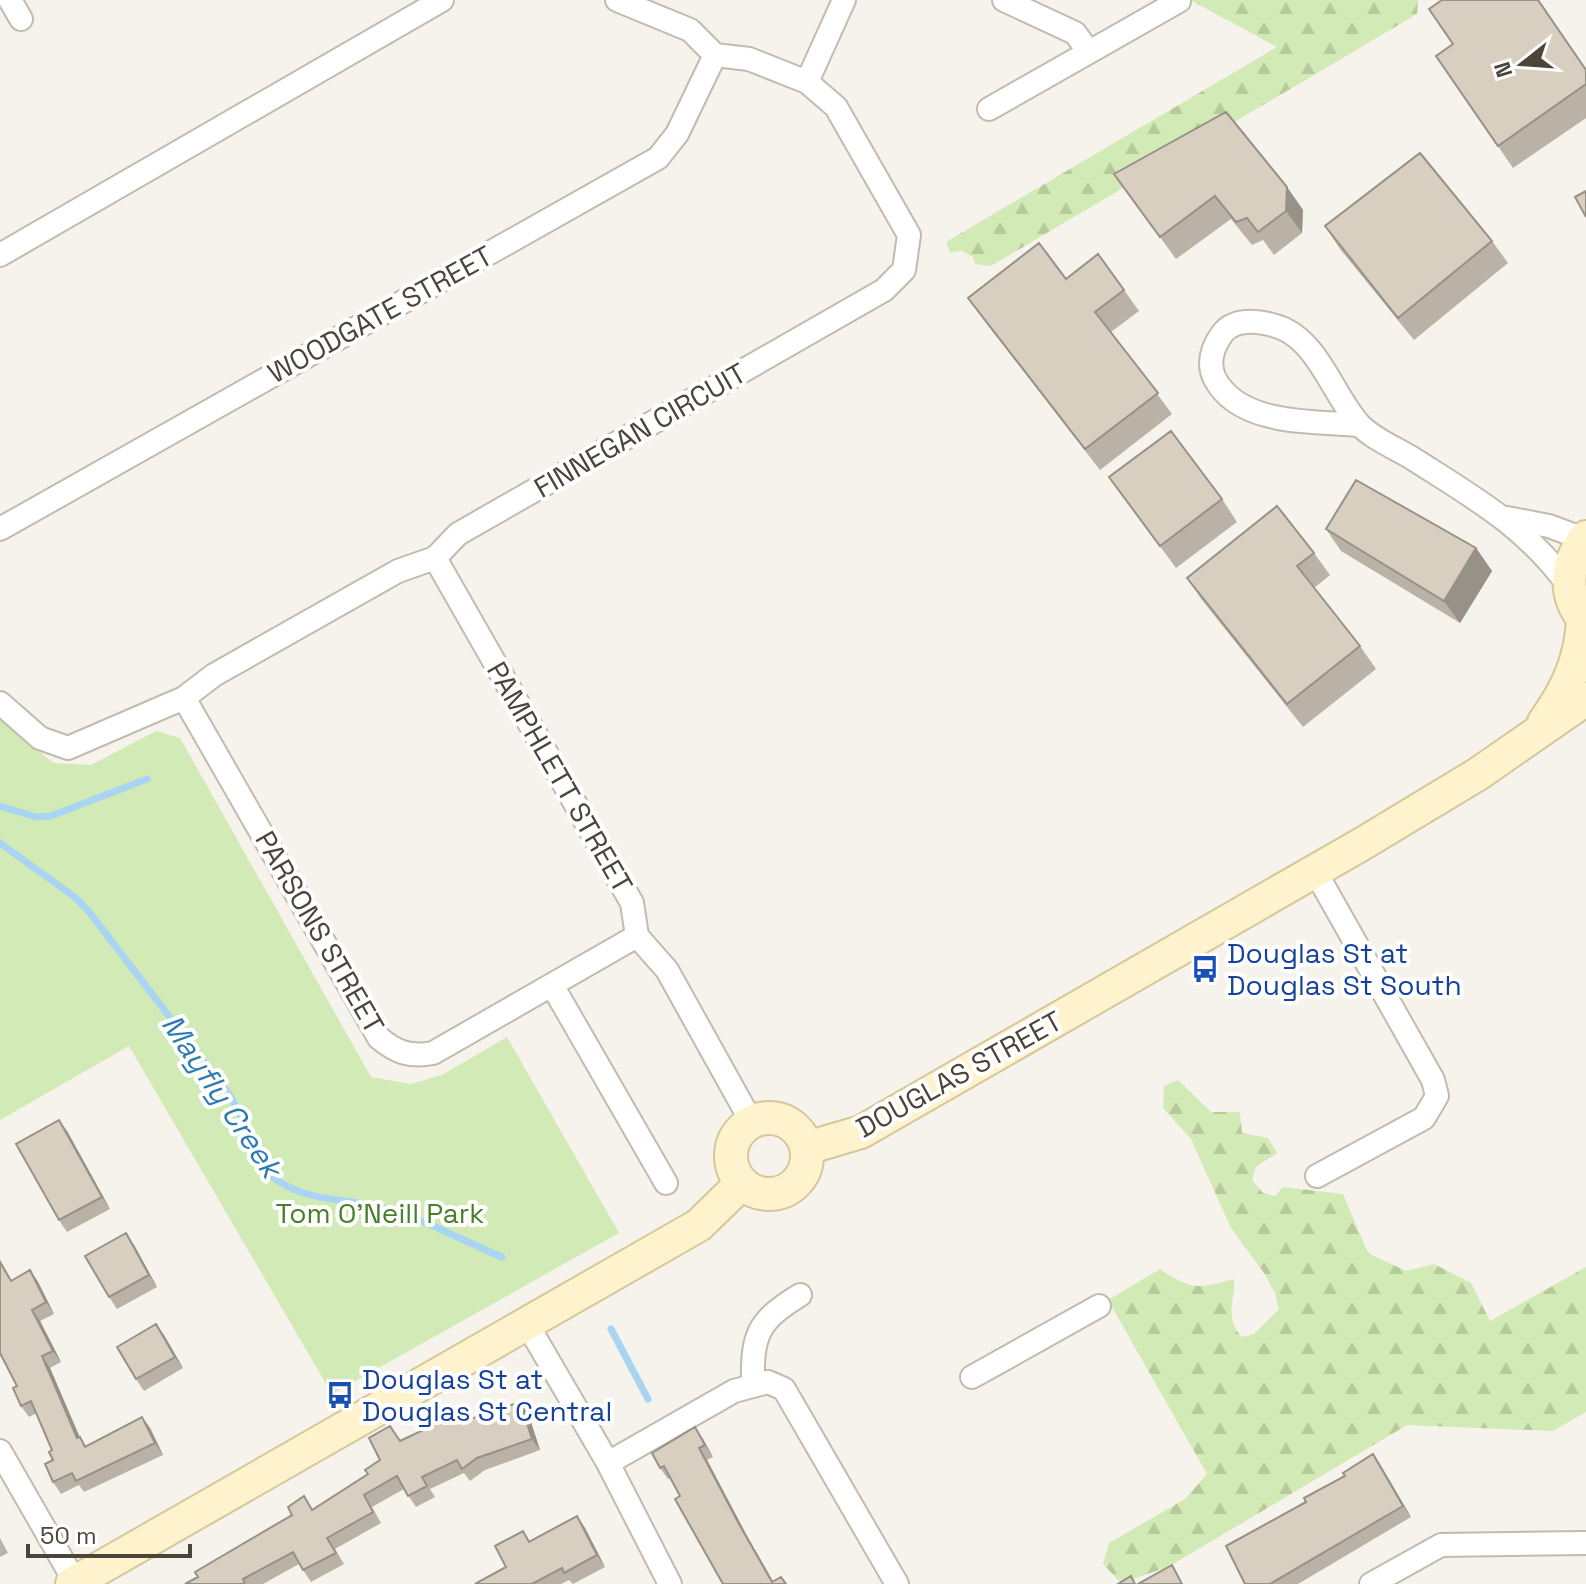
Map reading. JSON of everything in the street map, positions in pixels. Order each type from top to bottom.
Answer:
[{"type":"main road","points":[[1584,621],[1573,604],[1569,569],[1585,538]]},
{"type":"main road","name":"DOUGLAS STREET","points":[[1533,737],[1565,693],[1580,654],[1584,621]]},
{"type":"main road","name":"DOUGLAS STREET","points":[[807,1148],[861,1132],[1315,871],[1533,737],[1586,699]]},
{"type":"main road","points":[[769,1117],[786,1121],[799,1132],[807,1148],[806,1168],[787,1190],[768,1195],[742,1183],[733,1171],[731,1150],[740,1130],[751,1121],[769,1117]]},
{"type":"main road","points":[[74,1583],[699,1225],[742,1183]]},
{"type":"street","points":[[0,255],[442,0]]},
{"type":"street","points":[[617,0],[690,30],[715,55]]},
{"type":"street","points":[[807,82],[844,0]]},
{"type":"street","points":[[1004,0],[1075,33],[1089,52]]},
{"type":"street","points":[[989,109],[1179,1]]},
{"type":"street","name":"FINNEGAN CIRCUIT","points":[[0,703],[40,738],[68,748],[184,698],[214,675],[398,571],[435,558],[458,534],[884,290],[904,270],[909,235],[836,107],[807,82],[749,59],[715,55]]},
{"type":"street","name":"WOODGATE STREET","points":[[0,529],[658,158],[677,134],[715,55]]},
{"type":"street","points":[[1359,425],[1261,414],[1238,405],[1213,375],[1211,358],[1216,342],[1227,327],[1246,321],[1286,330],[1302,343],[1359,425],[1507,518],[1549,559],[1569,586]]},
{"type":"street","points":[[1507,518],[1549,526],[1585,538]]},
{"type":"street","name":"PAMPHLETT STREET","points":[[435,558],[632,903],[637,936],[667,970],[751,1121]]},
{"type":"street","name":"PARSONS STREET","points":[[184,698],[379,1038],[393,1050],[414,1056],[433,1053],[637,936]]},
{"type":"street","points":[[1315,871],[1433,1080],[1437,1096],[1424,1118],[1317,1176]]},
{"type":"street","points":[[552,985],[666,1183]]},
{"type":"street","points":[[753,1383],[753,1354],[761,1325],[771,1313],[800,1295]]},
{"type":"street","points":[[972,1377],[1099,1306]]},
{"type":"street","points":[[527,1324],[608,1463],[670,1584]]},
{"type":"street","points":[[608,1463],[753,1383],[768,1382],[784,1389],[897,1584]]},
{"type":"street","points":[[0,1451],[74,1583]]},
{"type":"street","points":[[1371,1584],[1441,1545],[1586,1543]]},
{"type":"green space","points":[[1190,0],[1418,0],[1417,14],[991,266],[975,264],[973,257],[962,251],[950,252],[946,242],[1277,47]]},
{"type":"green space","name":"Tom O'Neill Park","points":[[0,717],[53,763],[91,765],[156,731],[180,738],[371,1077],[411,1084],[442,1075],[507,1037],[619,1233],[332,1394],[129,1046],[0,1120]]},
{"type":"green space","points":[[1178,1080],[1211,1112],[1240,1112],[1242,1133],[1268,1138],[1277,1153],[1256,1167],[1252,1180],[1263,1193],[1275,1196],[1283,1187],[1343,1194],[1368,1253],[1406,1271],[1434,1264],[1471,1283],[1490,1321],[1586,1267],[1586,1412],[1553,1431],[1407,1425],[1168,1567],[1121,1583],[1103,1564],[1109,1543],[1185,1499],[1207,1474],[1108,1300],[1160,1269],[1179,1281],[1196,1286],[1234,1279],[1232,1316],[1242,1337],[1254,1334],[1279,1309],[1275,1293],[1264,1273],[1231,1228],[1191,1139],[1163,1108],[1164,1086]]},
{"type":"building","points":[[1442,0],[1538,0],[1586,70],[1586,84],[1498,146],[1436,56],[1453,44],[1429,9]]},
{"type":"building","points":[[1226,112],[1287,187],[1286,211],[1258,232],[1247,218],[1236,222],[1215,196],[1160,237],[1114,174]]},
{"type":"building","points":[[1420,153],[1492,241],[1398,318],[1325,226]]},
{"type":"building","points":[[1586,191],[1586,217],[1575,197]]},
{"type":"building","points":[[1039,243],[1066,279],[1098,254],[1124,290],[1095,312],[1158,393],[1085,449],[968,298]]},
{"type":"building","points":[[1171,431],[1222,499],[1160,546],[1109,477]]},
{"type":"building","points":[[1356,480],[1476,548],[1444,601],[1326,529]]},
{"type":"building","points":[[1277,506],[1314,553],[1297,566],[1360,646],[1287,704],[1187,578]]},
{"type":"building","points":[[59,1120],[102,1197],[59,1220],[16,1144]]},
{"type":"building","points":[[126,1233],[149,1275],[109,1297],[85,1256]]},
{"type":"building","points":[[0,1262],[11,1281],[30,1270],[46,1302],[32,1310],[53,1351],[42,1356],[77,1438],[80,1437],[85,1447],[142,1417],[155,1443],[76,1481],[72,1473],[53,1482],[45,1464],[53,1460],[49,1452],[52,1450],[31,1401],[21,1406],[13,1388],[17,1386],[0,1353]]},
{"type":"building","points":[[156,1324],[175,1357],[136,1379],[117,1347]]},
{"type":"building","points":[[520,1402],[532,1439],[477,1458],[462,1469],[457,1460],[422,1477],[427,1486],[408,1496],[397,1476],[364,1495],[373,1512],[327,1538],[336,1553],[303,1570],[293,1552],[243,1579],[245,1584],[185,1584],[198,1577],[195,1572],[292,1515],[288,1507],[304,1496],[312,1510],[368,1474],[365,1470],[380,1460],[369,1438],[390,1426],[400,1441],[455,1415],[459,1423]]},
{"type":"building","points":[[695,1427],[705,1445],[699,1448],[772,1582],[781,1577],[786,1584],[723,1584],[675,1499],[680,1496],[664,1466],[660,1468],[652,1453]]},
{"type":"building","points":[[1373,1454],[1403,1506],[1270,1584],[1245,1584],[1226,1546],[1306,1502],[1304,1498],[1345,1476],[1343,1473]]},
{"type":"building","points":[[577,1516],[597,1555],[564,1573],[562,1568],[532,1584],[475,1584],[506,1567],[495,1546],[523,1531],[529,1542]]},
{"type":"building","points":[[1172,1565],[1182,1584],[1138,1584]]},
{"type":"building","points":[[1131,1576],[1135,1584],[1118,1584]]},
{"type":"waterway","points":[[0,806],[36,817],[51,816],[147,779]]},
{"type":"waterway","name":"Mayfly Creek","points":[[0,843],[76,898],[90,913],[231,1097],[273,1177],[311,1195],[395,1211],[502,1257]]},
{"type":"waterway","points":[[611,1329],[648,1399]]},
{"type":"place","name":"Douglas St at Douglas St South","points":[[1205,969]]},
{"type":"place","name":"Douglas St at Douglas St Central","points":[[340,1395]]}]
